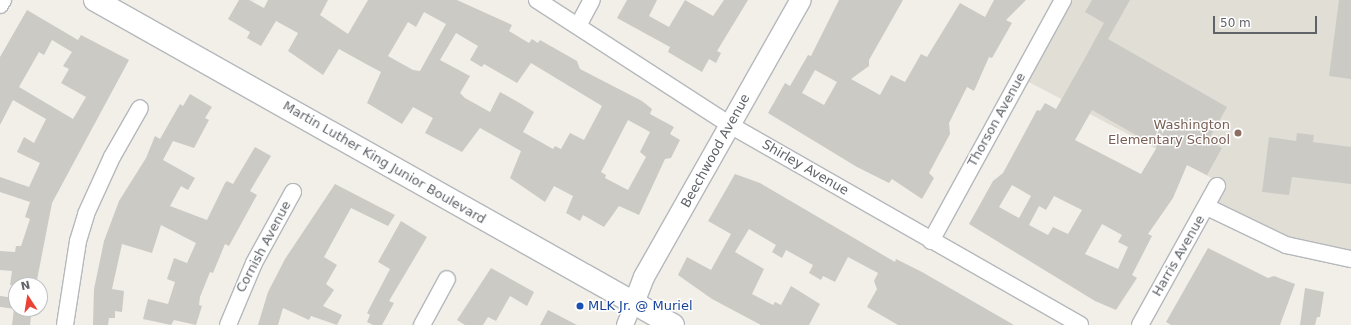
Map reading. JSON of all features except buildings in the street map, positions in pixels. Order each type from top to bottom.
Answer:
[{"type":"main road","name":"Martin Luther King Junior Boulevard","points":[[95,0],[673,325]]},
{"type":"street","points":[[0,5],[3,0]]},
{"type":"street","name":"Shirley Avenue","points":[[537,0],[579,24],[730,125],[1080,325]]},
{"type":"street","points":[[579,24],[592,0]]},
{"type":"street","name":"Beechwood Avenue","points":[[634,303],[644,277],[801,0]]},
{"type":"street","name":"Thorson Avenue","points":[[932,241],[1063,0]]},
{"type":"street","points":[[65,325],[78,241],[86,214],[112,157],[140,108]]},
{"type":"street","name":"Harris Avenue","points":[[1140,325],[1207,207],[1217,186]]},
{"type":"street","name":"Cornish Avenue","points":[[228,325],[254,263],[293,192]]},
{"type":"street","points":[[1207,207],[1286,245],[1351,259]]},
{"type":"street","points":[[422,325],[447,279]]},
{"type":"street","points":[[625,325],[634,303]]},
{"type":"shaded area","name":"Washington Elementary School","points":[[1066,0],[1351,0],[1351,257],[1324,253],[1209,205],[1221,183],[1023,79]]},
{"type":"place","name":"Washington Elementary School","points":[[1238,133]]},
{"type":"place","name":"MLK Jr. @ Muriel","points":[[580,306]]}]
